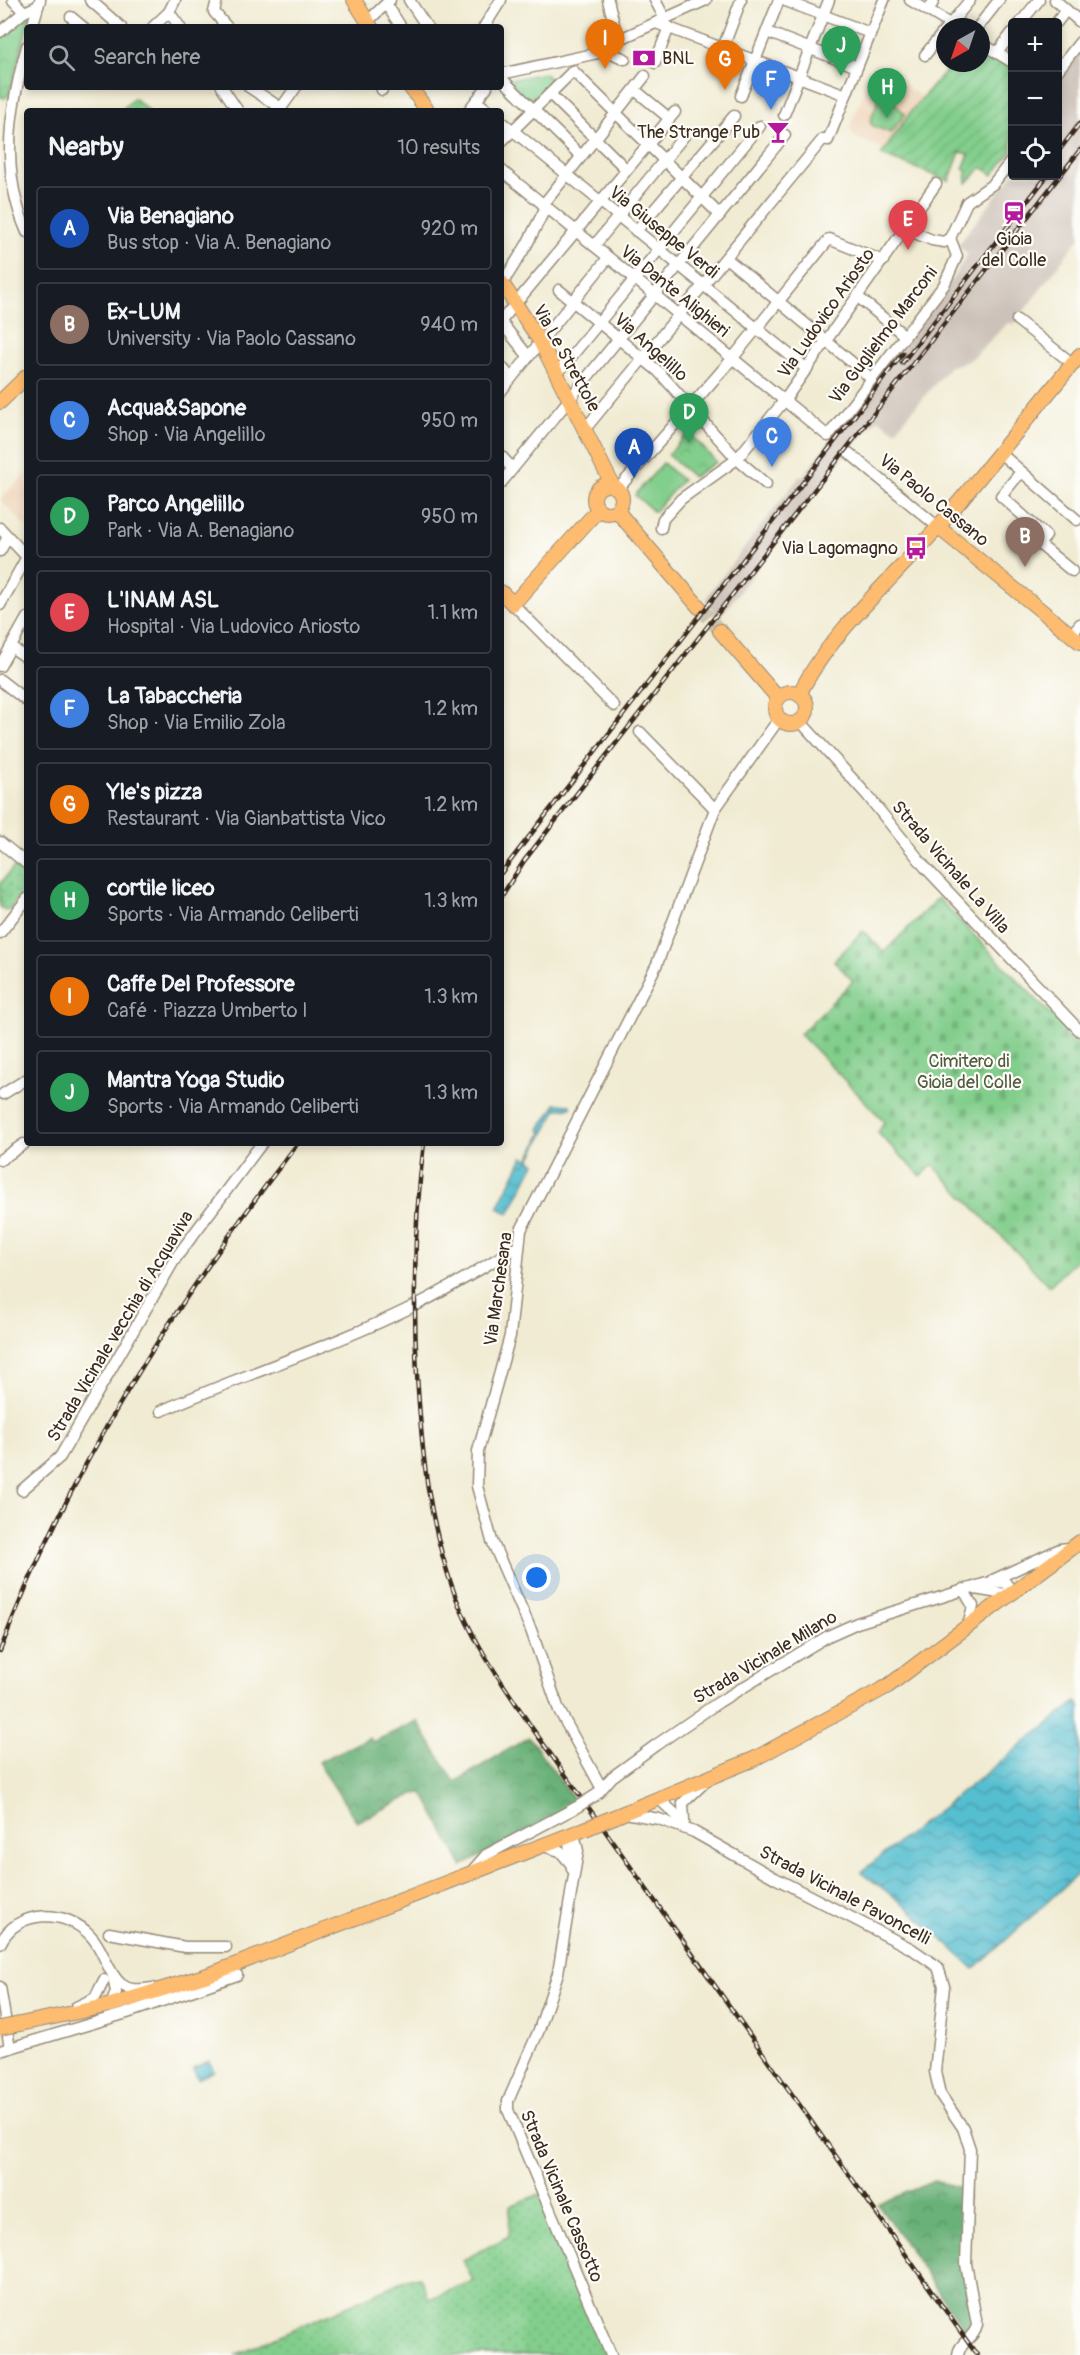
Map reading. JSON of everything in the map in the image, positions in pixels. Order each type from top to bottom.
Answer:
[{"type":"main road","points":[[354,0],[370,24]]},
{"type":"main road","points":[[412,90],[426,108]]},
{"type":"main road","name":"Via Le Strettole","points":[[504,286],[540,341],[615,488]]},
{"type":"main road","points":[[799,695],[809,677],[840,636],[938,527],[1076,359]]},
{"type":"main road","points":[[0,402],[24,379]]},
{"type":"main road","points":[[603,486],[615,488],[622,502],[616,511],[607,514],[598,510],[593,498],[597,490],[603,486]]},
{"type":"main road","points":[[504,595],[513,604],[598,510]]},
{"type":"main road","points":[[616,511],[699,607]]},
{"type":"main road","name":"Via Paolo Cassano","points":[[938,527],[1077,634]]},
{"type":"main road","points":[[720,631],[778,698]]},
{"type":"main road","points":[[786,693],[799,695],[806,708],[800,721],[787,724],[779,719],[775,711],[778,698],[786,693]]},
{"type":"main road","points":[[0,2028],[111,2005],[233,1966],[710,1779],[801,1736],[888,1686],[1077,1545]]},
{"type":"street","points":[[13,0],[24,12]]},
{"type":"street","points":[[90,0],[118,24]]},
{"type":"street","points":[[217,0],[214,12],[224,24]]},
{"type":"street","points":[[409,0],[425,24]]},
{"type":"street","points":[[486,24],[501,0]]},
{"type":"street","points":[[608,0],[618,40]]},
{"type":"street","points":[[655,0],[663,23],[655,63]]},
{"type":"street","points":[[607,51],[618,40],[663,23],[704,0]]},
{"type":"street","points":[[723,48],[741,0]]},
{"type":"street","points":[[741,96],[781,0],[870,33]]},
{"type":"street","points":[[784,115],[829,0]]},
{"type":"street","points":[[585,429],[678,314],[825,140],[884,0]]},
{"type":"street","points":[[910,0],[938,18]]},
{"type":"street","points":[[929,11],[934,0]]},
{"type":"street","points":[[956,18],[969,0]]},
{"type":"street","points":[[985,18],[999,0]]},
{"type":"street","points":[[1024,18],[1039,0]]},
{"type":"street","points":[[1055,0],[1080,22]]},
{"type":"street","points":[[0,32],[39,3]]},
{"type":"street","points":[[33,24],[39,3]]},
{"type":"street","points":[[155,24],[172,3]]},
{"type":"street","points":[[172,3],[179,24]]},
{"type":"street","points":[[370,24],[388,3],[399,24]]},
{"type":"street","points":[[1060,18],[1066,10]]},
{"type":"street","points":[[71,18],[79,24]]},
{"type":"street","points":[[663,23],[846,94]]},
{"type":"street","points":[[767,32],[857,67]]},
{"type":"street","points":[[997,53],[1008,38]]},
{"type":"street","points":[[925,55],[936,42]]},
{"type":"street","points":[[1062,65],[1080,42]]},
{"type":"street","points":[[990,49],[1008,60]]},
{"type":"street","points":[[504,75],[571,57],[607,51],[625,59]]},
{"type":"street","points":[[24,57],[11,104],[6,141],[7,182],[24,224]]},
{"type":"street","points":[[571,57],[573,71],[720,214]]},
{"type":"street","points":[[504,139],[573,71]]},
{"type":"street","points":[[504,280],[529,242],[544,206],[645,76]]},
{"type":"street","points":[[504,79],[581,156]]},
{"type":"street","points":[[224,90],[236,108]]},
{"type":"street","points":[[253,90],[279,108]]},
{"type":"street","points":[[281,108],[294,90]]},
{"type":"street","points":[[470,108],[485,90]]},
{"type":"street","points":[[504,318],[672,115],[635,90]]},
{"type":"street","points":[[550,94],[626,169]]},
{"type":"street","points":[[0,100],[11,104]]},
{"type":"street","points":[[476,101],[485,108]]},
{"type":"street","points":[[636,231],[734,116]]},
{"type":"street","name":"Via Giuseppe Verdi","points":[[504,124],[807,369]]},
{"type":"street","points":[[557,374],[760,126]]},
{"type":"street","points":[[504,479],[784,135]]},
{"type":"street","points":[[594,246],[684,136]]},
{"type":"street","points":[[905,229],[932,240],[944,242],[950,238],[967,202],[993,184],[1008,165]]},
{"type":"street","name":"Via Dante Alighieri","points":[[504,173],[828,436]]},
{"type":"street","name":"Via Ludovico Ariosto","points":[[661,528],[663,519],[681,499],[737,459],[784,402],[936,184]]},
{"type":"street","name":"Via Guglielmo Marconi","points":[[828,436],[944,285],[955,264],[956,249],[950,238]]},
{"type":"street","points":[[615,488],[732,359],[829,239],[883,261]]},
{"type":"street","points":[[504,387],[608,258]]},
{"type":"street","points":[[726,258],[872,379]]},
{"type":"street","name":"Via Angelillo","points":[[559,290],[643,358],[737,459],[766,484]]},
{"type":"street","points":[[858,297],[905,336]]},
{"type":"street","points":[[1017,320],[1076,359]]},
{"type":"street","points":[[504,326],[528,356]]},
{"type":"street","points":[[504,370],[511,378]]},
{"type":"street","points":[[999,452],[1077,520]]},
{"type":"street","name":"Via Paolo Cassano","points":[[849,453],[938,527]]},
{"type":"street","points":[[504,459],[512,468]]},
{"type":"street","points":[[1022,471],[1001,496],[1046,536],[1039,544],[1072,571]]},
{"type":"street","points":[[0,528],[24,554]]},
{"type":"street","points":[[0,550],[8,537]]},
{"type":"street","points":[[0,605],[24,562]]},
{"type":"street","points":[[513,604],[614,706]]},
{"type":"street","points":[[0,666],[24,623]]},
{"type":"street","points":[[11,647],[24,656]]},
{"type":"street","points":[[0,680],[24,699]]},
{"type":"street","points":[[640,732],[715,809],[779,719]]},
{"type":"street","name":"Strada Vicinale La Villa","points":[[800,721],[867,795],[940,884],[1080,1031]]},
{"type":"street","name":"Via Marchesana","points":[[598,1791],[553,1696],[531,1630],[492,1541],[477,1486],[478,1451],[510,1336],[517,1247],[521,1230],[657,964],[715,809]]},
{"type":"street","points":[[0,842],[24,862]]},
{"type":"street","points":[[0,933],[24,903]]},
{"type":"street","points":[[3,1094],[24,1081]]},
{"type":"street","points":[[0,1160],[24,1144]]},
{"type":"street","name":"Strada Vicinale vecchia di Acquaviva","points":[[22,1490],[60,1457],[176,1258],[204,1217],[260,1146]]},
{"type":"street","points":[[161,1411],[242,1376],[320,1348],[414,1306],[517,1247]]},
{"type":"street","name":"Strada Vicinale Milano","points":[[472,1871],[486,1855],[577,1807],[633,1761],[719,1702],[828,1636],[857,1623],[987,1583],[1060,1549],[1077,1545]]},
{"type":"street","points":[[987,1583],[1005,1582],[1012,1594]]},
{"type":"street","points":[[969,1627],[974,1606],[963,1589],[978,1588],[1012,1594]]},
{"type":"street","points":[[620,1815],[679,1822],[683,1803],[710,1779]]},
{"type":"street","name":"Strada Vicinale Pavoncelli","points":[[660,1800],[679,1822],[693,1832],[775,1878],[912,1949],[938,1967],[944,1986],[936,2058],[937,2082],[944,2101],[966,2134],[971,2158],[966,2264],[977,2325],[976,2332],[960,2346],[958,2355]]},
{"type":"street","name":"Strada Vicinale Cassotto","points":[[580,1831],[572,1870],[558,1974],[540,2030],[508,2101],[508,2110],[611,2355]]},
{"type":"street","points":[[540,1845],[560,1851],[572,1870]]},
{"type":"street","points":[[0,1944],[20,1922],[36,1916],[45,1916],[79,1926],[90,1934],[121,1984],[132,1989],[175,1986]]},
{"type":"street","points":[[110,1933],[185,1947],[226,1947]]},
{"type":"street","points":[[101,1950],[105,1994],[111,2005]]},
{"type":"street","points":[[111,1970],[116,1992],[111,2005]]},
{"type":"street","points":[[0,1987],[5,2049],[127,2013],[237,1975]]},
{"type":"street","points":[[38,2020],[51,2012],[90,2002],[99,1994],[104,1980]]},
{"type":"shaded area","points":[[1080,52],[1080,237],[1013,325],[1009,322],[970,360],[949,367],[895,431],[878,419],[843,458],[719,618],[706,602],[709,593],[800,476],[802,477],[953,278],[968,254],[958,245],[1008,180],[1062,180],[1062,74]]},
{"type":"shaded area","points":[[875,63],[922,98],[883,149],[854,137],[850,127]]},
{"type":"shaded area","points":[[24,476],[24,525],[0,499]]},
{"type":"green space","points":[[32,10],[28,24],[24,24],[24,40],[9,95],[5,98],[0,97],[0,34]]},
{"type":"green space","points":[[990,55],[1008,66],[1008,156],[993,175],[982,167],[967,183],[966,170],[963,169],[969,154],[960,152],[949,181],[881,155],[912,110],[944,72],[990,72]]},
{"type":"green space","points":[[545,73],[553,84],[533,107],[507,80]]},
{"type":"green space","points":[[880,95],[896,101],[895,104],[905,114],[891,133],[873,126],[870,122]]},
{"type":"green space","points":[[134,98],[146,108],[124,108]]},
{"type":"green space","points":[[689,432],[716,462],[693,477],[668,455]]},
{"type":"green space","points":[[663,463],[682,480],[654,512],[635,495]]},
{"type":"green space","points":[[17,863],[24,869],[24,891],[8,911],[0,907],[0,884]]},
{"type":"green space","name":"Cimitero di Gioia del Colle","points":[[938,898],[1064,1028],[1064,1035],[1073,1043],[1080,1045],[1080,1257],[1049,1286],[933,1165],[921,1176],[878,1133],[884,1121],[800,1034],[853,981],[834,961],[863,931],[884,952]]},
{"type":"green space","points":[[417,1721],[455,1782],[529,1737],[577,1804],[462,1866],[423,1793],[414,1794],[357,1822],[318,1762],[369,1738],[373,1742]]},
{"type":"green space","points":[[934,2181],[967,2189],[965,2228],[975,2325],[970,2338],[878,2204]]},
{"type":"green space","points":[[540,2194],[610,2355],[235,2355],[410,2278],[420,2277],[429,2299],[473,2281],[463,2260],[509,2236],[510,2206]]},
{"type":"water","points":[[556,1104],[571,1105],[571,1108],[557,1109],[530,1160],[535,1163],[509,1214],[498,1208],[523,1157],[529,1159],[542,1133],[540,1129]]},
{"type":"water","points":[[1076,1702],[1080,1706],[1080,1872],[974,1969],[906,1906],[861,1872]]},
{"type":"water","points":[[209,2061],[214,2071],[198,2079],[193,2068]]},
{"type":"tunnel","points":[[699,607],[720,631]]},
{"type":"railway","points":[[1062,147],[1080,123]]},
{"type":"railway","points":[[504,892],[524,861],[1080,150]]},
{"type":"railway","points":[[902,363],[1044,180]]},
{"type":"railway","points":[[504,869],[903,353]]},
{"type":"railway","points":[[0,1651],[28,1582],[60,1515],[130,1386],[210,1262],[296,1146]]},
{"type":"railway","points":[[424,1146],[415,1259],[419,1404],[432,1513],[446,1568],[462,1612],[489,1662],[530,1725],[977,2355]]},
{"type":"place","name":"BNL","points":[[644,58]]},
{"type":"place","name":"Caffe Del Professore","points":[[605,69]]},
{"type":"place","name":"Mantra Yoga Studio","points":[[841,76]]},
{"type":"place","name":"Yle's pizza","points":[[725,90]]},
{"type":"place","name":"La Tabaccheria","points":[[771,110]]},
{"type":"place","name":"cortile liceo","points":[[887,118]]},
{"type":"place","name":"The Strange Pub","points":[[778,132]]},
{"type":"place","name":"Gioia del Colle","points":[[1014,213]]},
{"type":"place","name":"L'INAM ASL","points":[[908,250]]},
{"type":"place","name":"Parco Angelillo","points":[[689,443]]},
{"type":"place","name":"Acqua&Sapone","points":[[772,467]]},
{"type":"place","name":"Via Benagiano","points":[[634,478]]},
{"type":"place","name":"Via Lagomagno","points":[[916,548]]},
{"type":"place","name":"Ex-LUM","points":[[1025,567]]}]
